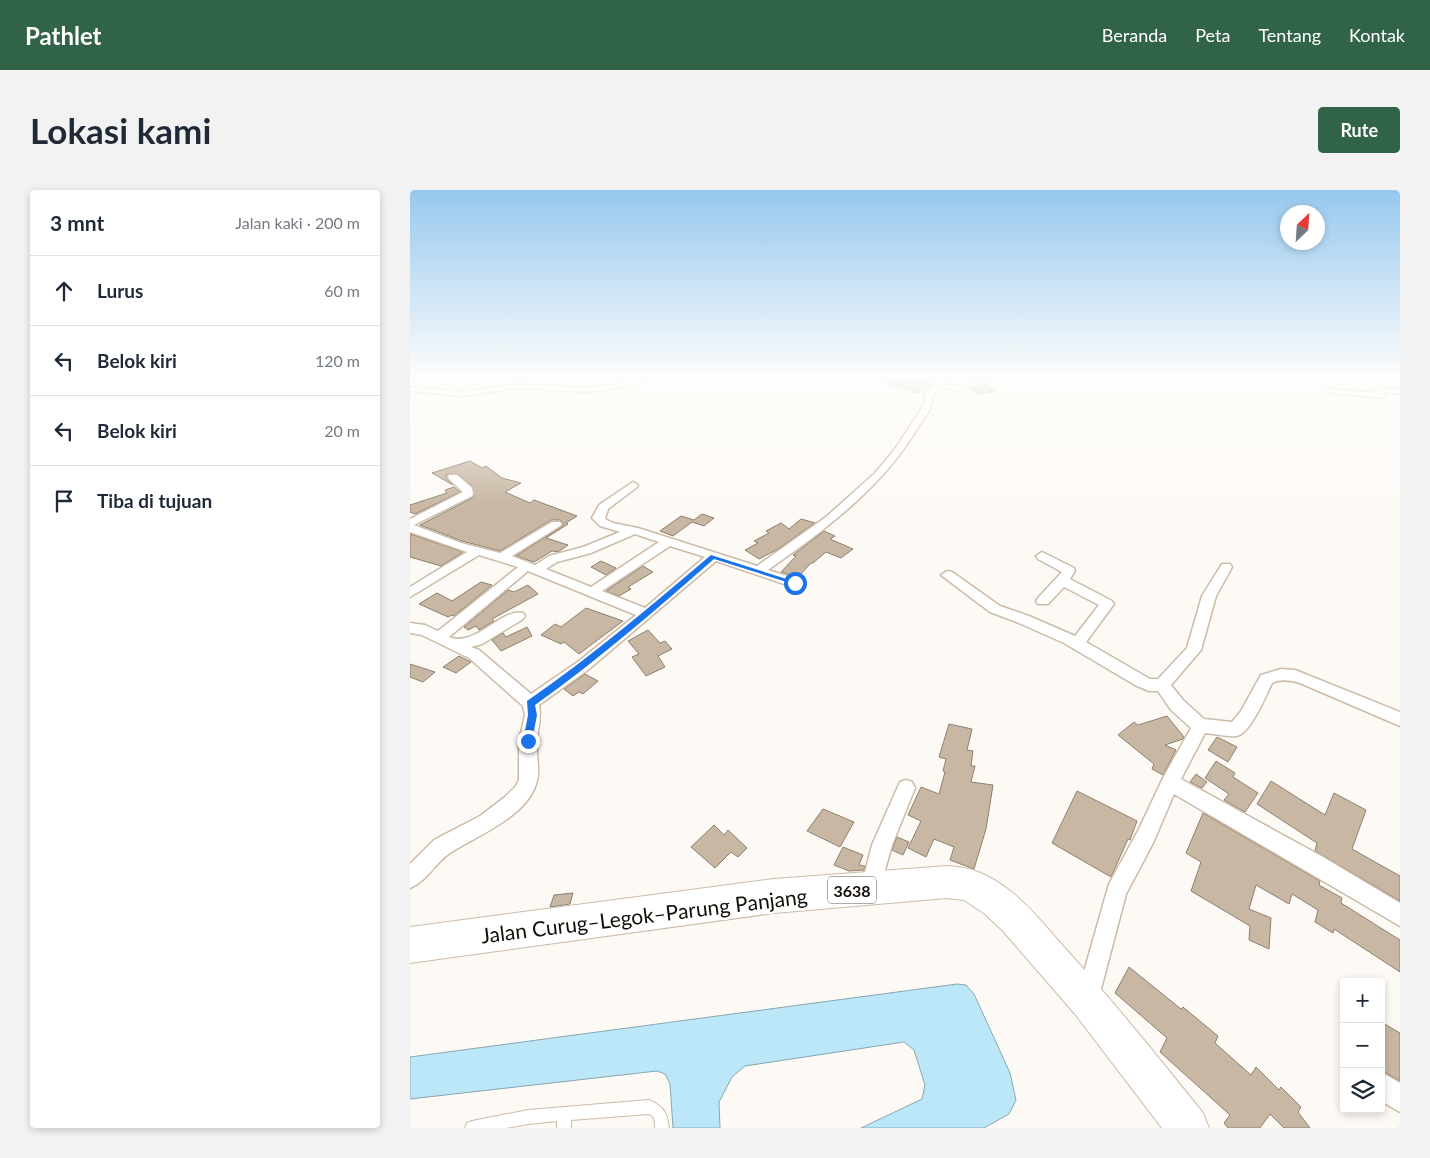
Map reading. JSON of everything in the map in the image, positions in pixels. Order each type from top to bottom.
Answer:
[{"type":"main road","name":"Jalan Curug–Legok–Parung Panjang","points":[[410,946],[774,896],[947,882],[966,884],[976,888],[997,902],[1015,919],[1088,1002],[1188,1128]]},
{"type":"street","points":[[758,571],[809,535],[860,492],[894,457],[917,422]]},
{"type":"street","points":[[410,523],[468,494],[468,490],[453,477]]},
{"type":"street","points":[[633,485],[603,507],[598,518],[601,523],[634,530],[795,583]]},
{"type":"street","points":[[502,557],[556,524]]},
{"type":"street","points":[[410,528],[476,552],[502,557],[647,614]]},
{"type":"street","points":[[446,642],[462,617],[531,568],[553,559],[593,548],[634,530]]},
{"type":"street","points":[[592,592],[668,541]]},
{"type":"street","points":[[410,594],[476,552]]},
{"type":"street","points":[[1042,556],[1069,571],[1063,581],[1043,601]]},
{"type":"street","points":[[530,703],[584,665],[713,557]]},
{"type":"street","points":[[947,575],[1009,616],[1024,619],[1076,644],[1140,681],[1150,685],[1162,685],[1194,650],[1209,596],[1226,567]]},
{"type":"street","points":[[1063,581],[1107,604],[1076,644]]},
{"type":"street","points":[[446,642],[477,640],[518,616]]},
{"type":"street","points":[[410,628],[425,630],[446,642],[474,654],[502,676],[530,703],[533,715],[528,741],[528,781],[522,792],[512,803],[487,822],[441,848],[410,878]]},
{"type":"street","points":[[1162,685],[1177,705],[1200,726],[1236,729],[1247,716],[1266,679],[1273,675],[1286,674],[1305,679],[1400,719]]},
{"type":"street","points":[[1088,1002],[1116,891],[1146,836],[1170,782],[1200,726]]},
{"type":"street","points":[[1170,782],[1316,864],[1400,915]]},
{"type":"street","points":[[871,888],[882,845],[906,788]]},
{"type":"street","points":[[1385,1089],[1400,1099]]},
{"type":"lane","points":[[472,1128],[528,1118],[564,1121],[649,1107],[656,1110],[661,1118],[662,1128]]},
{"type":"water","points":[[957,984],[966,985],[974,994],[1010,1073],[1016,1100],[1009,1114],[984,1128],[861,1128],[922,1099],[925,1085],[914,1050],[904,1042],[745,1066],[732,1077],[719,1102],[720,1128],[673,1128],[670,1084],[665,1074],[657,1071],[410,1099],[410,1057]]},
{"type":"building","points":[[470,461],[482,468],[486,466],[502,478],[521,483],[505,492],[530,503],[534,500],[577,516],[546,538],[568,545],[558,552],[552,551],[534,562],[516,556],[561,527],[564,524],[560,520],[551,520],[500,551],[462,541],[420,525],[474,497],[473,487],[458,474],[447,474],[446,478],[453,485],[432,473]]},
{"type":"building","points":[[454,487],[460,492],[415,514],[410,512],[410,505],[447,493],[445,490]]},
{"type":"building","points":[[702,514],[714,518],[704,526],[692,522],[673,536],[660,531],[681,516],[694,520]]},
{"type":"building","points":[[801,519],[815,523],[778,549],[759,559],[745,550],[758,543],[754,541],[769,533],[766,531],[781,523],[789,529]]},
{"type":"building","points":[[824,531],[835,536],[830,539],[853,549],[841,558],[826,552],[811,563],[798,577],[781,572],[796,556],[793,555]]},
{"type":"building","points":[[410,534],[463,552],[441,566],[410,557]]},
{"type":"building","points":[[601,561],[616,568],[606,575],[591,567]]},
{"type":"building","points":[[643,566],[653,572],[628,587],[631,589],[619,596],[606,591]]},
{"type":"building","points":[[481,582],[492,585],[454,616],[448,617],[419,604],[437,593],[452,601]]},
{"type":"building","points":[[528,585],[538,594],[492,619],[494,621],[479,630],[476,626],[468,630],[464,627],[508,590],[514,592]]},
{"type":"building","points":[[586,608],[623,621],[579,654],[564,642],[561,644],[541,635],[555,624],[561,627]]},
{"type":"building","points":[[527,627],[532,636],[501,651],[492,640],[503,633],[506,637]]},
{"type":"building","points":[[648,630],[660,643],[665,641],[672,649],[658,656],[665,667],[646,676],[632,657],[639,654],[628,641]]},
{"type":"building","points":[[459,656],[471,662],[456,673],[443,667]]},
{"type":"building","points":[[410,664],[435,672],[423,682],[410,677]]},
{"type":"building","points":[[585,674],[598,681],[583,694],[579,692],[573,696],[564,689]]},
{"type":"building","points":[[1167,716],[1184,737],[1165,745],[1176,750],[1163,775],[1152,769],[1154,764],[1118,735],[1134,722],[1138,725]]},
{"type":"building","points":[[949,724],[972,729],[967,750],[973,751],[971,766],[975,766],[971,782],[993,785],[986,829],[974,869],[950,860],[954,847],[934,839],[926,857],[908,848],[921,821],[908,815],[921,787],[939,794],[945,772],[943,771],[946,759],[939,757]]},
{"type":"building","points":[[1217,737],[1237,747],[1228,762],[1208,750]]},
{"type":"building","points":[[1216,761],[1235,773],[1233,777],[1258,793],[1245,812],[1224,800],[1229,794],[1205,778]]},
{"type":"building","points":[[1196,774],[1207,782],[1202,788],[1190,782]]},
{"type":"building","points":[[1271,781],[1325,815],[1334,793],[1366,810],[1352,849],[1400,876],[1400,901],[1315,851],[1317,843],[1257,804]]},
{"type":"building","points":[[1077,791],[1137,821],[1130,840],[1128,839],[1111,877],[1052,843]]},
{"type":"building","points":[[823,809],[854,822],[840,847],[807,831]]},
{"type":"building","points":[[1203,813],[1320,881],[1319,885],[1342,898],[1341,903],[1400,940],[1400,972],[1334,929],[1333,933],[1315,922],[1318,910],[1292,894],[1289,904],[1256,885],[1249,909],[1271,918],[1269,949],[1249,940],[1250,926],[1191,891],[1201,862],[1186,853]]},
{"type":"building","points":[[714,825],[724,835],[728,830],[747,848],[738,857],[731,852],[715,868],[691,847]]},
{"type":"building","points":[[897,837],[909,842],[903,855],[892,850]]},
{"type":"building","points":[[843,847],[863,855],[859,865],[865,866],[864,870],[849,871],[834,865]]},
{"type":"building","points":[[573,893],[570,904],[550,907],[554,895]]},
{"type":"building","points":[[1129,967],[1218,1036],[1215,1043],[1251,1075],[1256,1067],[1279,1090],[1281,1087],[1301,1107],[1298,1112],[1310,1128],[1284,1128],[1270,1114],[1260,1128],[1228,1128],[1224,1123],[1230,1115],[1160,1052],[1167,1038],[1115,993]]},
{"type":"building","points":[[1385,1024],[1400,1033],[1400,1081],[1385,1072]]},
{"type":"route","points":[[528,741],[533,715],[530,703],[570,676],[713,557],[795,583]]}]
